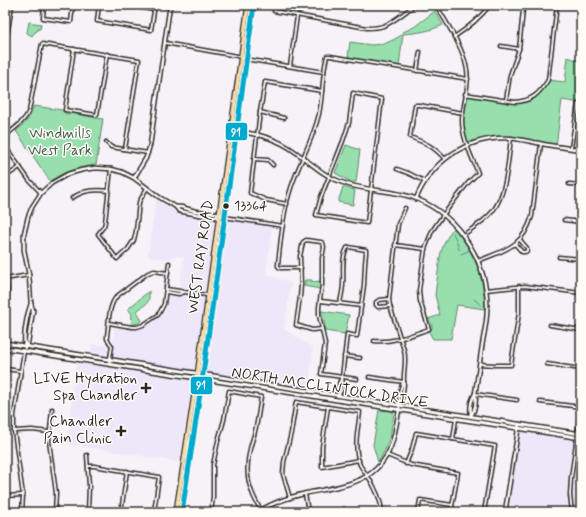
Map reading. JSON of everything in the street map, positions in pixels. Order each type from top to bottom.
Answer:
[{"type":"main road","name":"WEST RAY ROAD","points":[[182,512],[214,296],[222,216],[248,5]]},
{"type":"main road","name":"WEST RAY ROAD","points":[[176,512],[208,296],[237,131],[254,5]]},
{"type":"main road","name":"NORTH MCCLINTOCK DRIVE","points":[[5,343],[109,364],[197,376]]},
{"type":"main road","name":"NORTH MCCLINTOCK DRIVE","points":[[5,348],[25,348],[109,359],[197,376],[399,410],[581,438]]},
{"type":"main road","name":"NORTH MCCLINTOCK DRIVE","points":[[203,377],[339,395],[579,433]]},
{"type":"main road","points":[[187,441],[189,446],[187,459],[189,465]]},
{"type":"street","points":[[5,49],[12,5]]},
{"type":"street","points":[[44,5],[43,18],[71,22],[73,5]]},
{"type":"street","points":[[99,5],[96,21],[151,30],[155,5]]},
{"type":"street","points":[[126,5],[154,10]]},
{"type":"street","points":[[134,178],[148,153],[152,138],[170,5]]},
{"type":"street","points":[[275,5],[274,12],[367,28],[384,26],[415,5]]},
{"type":"street","points":[[374,340],[388,341],[401,339],[429,329],[420,301],[419,290],[425,249],[432,231],[443,215],[468,183],[478,173],[463,129],[463,113],[468,79],[467,66],[462,52],[436,5]]},
{"type":"street","points":[[438,8],[442,5]]},
{"type":"street","points":[[454,37],[471,26],[490,5]]},
{"type":"street","points":[[506,100],[510,75],[519,49],[523,10],[522,5]]},
{"type":"street","points":[[465,94],[515,102],[528,100],[536,96],[548,80],[557,5]]},
{"type":"street","points":[[290,66],[297,16]]},
{"type":"street","points":[[164,43],[324,72]]},
{"type":"street","points":[[5,136],[21,124],[29,111],[42,44],[139,60],[125,149]]},
{"type":"street","points":[[501,46],[519,49]]},
{"type":"street","points":[[74,49],[65,110],[97,115],[107,54]]},
{"type":"street","points":[[417,71],[420,52]]},
{"type":"street","points":[[300,268],[280,268],[278,266],[282,226],[291,189],[319,113],[327,56],[468,79]]},
{"type":"street","points":[[287,204],[266,200],[250,193],[265,82],[322,91]]},
{"type":"street","points":[[353,93],[382,99],[371,189],[366,223],[316,215],[329,176],[344,141],[349,123],[353,93]]},
{"type":"street","points":[[571,148],[578,104]]},
{"type":"street","points":[[445,159],[435,149],[426,143],[410,137],[415,105],[463,113]]},
{"type":"street","points":[[260,112],[284,118]]},
{"type":"street","points":[[237,131],[257,134],[274,139],[289,147],[329,176],[340,182],[356,187],[394,192],[416,199],[443,215],[464,235],[478,261],[484,279],[487,315],[475,394],[470,412],[471,416]]},
{"type":"street","points":[[416,199],[424,181],[433,170],[445,159],[468,145],[493,139],[511,138],[581,150]]},
{"type":"street","points":[[464,235],[484,220],[498,203],[504,190],[511,138]]},
{"type":"street","points":[[106,142],[111,147],[148,153]]},
{"type":"street","points":[[478,261],[508,249],[524,235],[532,216],[541,144]]},
{"type":"street","points":[[5,146],[32,184],[41,193]]},
{"type":"street","points":[[254,159],[268,160],[273,165]]},
{"type":"street","points":[[5,177],[20,168]]},
{"type":"street","points":[[22,512],[23,495],[14,431],[14,415],[33,310],[25,254],[24,234],[29,213],[41,193],[61,178],[75,171],[95,168],[111,169],[122,172],[134,178],[159,197],[176,207],[282,226]]},
{"type":"street","points":[[111,169],[105,222],[98,234],[117,259],[128,249],[134,240],[139,202],[147,188]]},
{"type":"street","points":[[396,169],[424,181]]},
{"type":"street","points":[[569,184],[581,185]]},
{"type":"street","points":[[72,198],[79,193],[87,191],[109,191]]},
{"type":"street","points":[[211,512],[214,456],[224,420],[228,391],[261,397],[255,432],[247,462],[247,474],[250,488],[260,511],[274,503],[290,498],[353,483],[367,476],[379,467],[387,455],[393,439],[399,410],[401,386],[404,382],[405,358],[389,299],[398,224],[406,208]]},
{"type":"street","points":[[564,220],[581,222]]},
{"type":"street","points":[[322,329],[312,330],[296,325],[300,291],[300,256],[303,242],[306,240],[323,243],[324,246],[319,315],[322,329],[325,344],[321,374],[357,379]]},
{"type":"street","points":[[515,244],[522,252],[527,251],[527,248],[520,240]]},
{"type":"street","points":[[395,245],[425,249]]},
{"type":"street","points":[[339,395],[338,391],[342,377],[347,334],[357,336],[366,250],[349,247],[345,250],[340,304]]},
{"type":"street","points":[[559,257],[581,259]]},
{"type":"street","points":[[109,323],[134,327],[142,325],[160,312],[164,306],[169,263]]},
{"type":"street","points":[[5,270],[8,295],[8,306],[5,318]]},
{"type":"street","points":[[109,364],[112,346],[107,338],[113,301],[117,296],[148,273],[154,271],[168,273]]},
{"type":"street","points":[[6,279],[29,275]]},
{"type":"street","points":[[480,364],[511,365],[519,313],[520,286]]},
{"type":"street","points":[[486,290],[530,286],[581,293]]},
{"type":"street","points":[[166,289],[214,296]]},
{"type":"street","points":[[166,292],[179,294],[184,292]]},
{"type":"street","points":[[389,299],[379,300],[376,302],[376,305],[378,307],[390,306]]},
{"type":"street","points":[[320,301],[361,306]]},
{"type":"street","points":[[550,325],[581,330]]},
{"type":"street","points":[[344,356],[360,358]]},
{"type":"street","points":[[547,364],[581,369]]},
{"type":"street","points":[[5,369],[21,371]]},
{"type":"street","points":[[369,377],[404,382]]},
{"type":"street","points":[[475,394],[517,400]]},
{"type":"street","points":[[290,498],[284,474],[284,462],[296,402],[360,412],[356,449],[362,468],[381,500],[382,512]]},
{"type":"street","points":[[540,402],[581,408],[579,433],[570,483],[572,512]]},
{"type":"street","points":[[328,407],[322,447],[322,468],[359,460]]},
{"type":"street","points":[[52,409],[49,441],[56,493],[55,512]]},
{"type":"street","points":[[453,439],[456,419]]},
{"type":"street","points":[[505,512],[519,424]]},
{"type":"street","points":[[14,431],[32,430],[49,432]]},
{"type":"street","points":[[406,464],[416,433],[495,446],[484,512]]},
{"type":"street","points":[[87,455],[89,486],[88,512]]},
{"type":"street","points":[[387,455],[416,467],[458,473],[451,512]]},
{"type":"street","points":[[88,466],[159,476],[154,512]]},
{"type":"street","points":[[121,512],[127,471]]},
{"type":"street","points":[[305,494],[308,512]]},
{"type":"street","points":[[5,496],[23,495]]},
{"type":"street","points":[[418,512],[420,500],[452,505]]},
{"type":"shaded area","points":[[158,199],[177,212],[212,219],[215,221],[200,332],[194,368],[191,371],[175,367],[90,355],[92,344],[103,346],[113,341],[115,327],[136,330],[140,329],[162,315],[166,307],[169,291],[179,292],[184,257],[175,256],[165,259],[152,257],[148,254],[156,202]]},
{"type":"shaded area","points":[[231,220],[272,227],[266,274],[291,283],[284,329],[313,348],[308,389],[238,376],[229,377],[210,374],[206,371],[217,300],[216,293],[224,249],[224,239],[227,223]]},
{"type":"shaded area","points":[[77,361],[87,364],[113,366],[193,380],[180,462],[68,444],[73,397],[71,397]]},
{"type":"shaded area","points":[[523,431],[558,438],[581,440],[581,512],[507,512],[520,434]]},
{"type":"green space","points":[[435,11],[443,25],[433,29],[403,34],[399,66],[348,57],[350,42],[371,45],[384,44],[414,27]]},
{"type":"green space","points":[[29,22],[41,24],[40,29],[38,29],[32,36],[27,33]]},
{"type":"green space","points":[[568,57],[581,62],[581,103],[562,100],[556,146],[516,139],[493,139],[468,145],[462,120],[465,94],[515,102],[527,100],[538,93],[548,80],[565,82]]},
{"type":"green space","name":"Windmills West Park","points":[[34,106],[62,110],[66,114],[75,114],[103,119],[96,165],[72,170],[50,181],[16,131],[27,120]]},
{"type":"green space","points":[[346,145],[360,150],[356,182],[351,182],[335,173]]},
{"type":"green space","points":[[343,187],[355,190],[353,205],[338,202]]},
{"type":"green space","points":[[453,228],[467,246],[477,266],[483,286],[485,309],[457,305],[451,339],[433,339],[429,332],[432,325],[428,319],[440,315],[435,295],[440,257],[445,242]]},
{"type":"green space","points":[[305,280],[312,280],[312,282],[320,281],[320,289],[304,286]]},
{"type":"green space","points":[[149,291],[148,301],[137,311],[142,321],[131,325],[132,314],[128,309]]},
{"type":"green space","points":[[321,311],[349,315],[345,334],[325,331]]},
{"type":"green space","points":[[379,410],[392,411],[394,414],[391,433],[387,445],[378,462],[373,445]]},
{"type":"waterway","points":[[453,233],[459,250]]},
{"type":"waterway","points":[[461,254],[470,250]]},
{"type":"waterway","points":[[474,299],[481,305]]},
{"type":"transit line","name":"91","points":[[182,512],[203,374],[254,5]]},
{"type":"place","name":"13364","points":[[226,206]]},
{"type":"place","name":"LIVE Hydration Spa Chandler","points":[[146,388]]},
{"type":"place","name":"Chandler Pain Clinic","points":[[121,431]]}]
